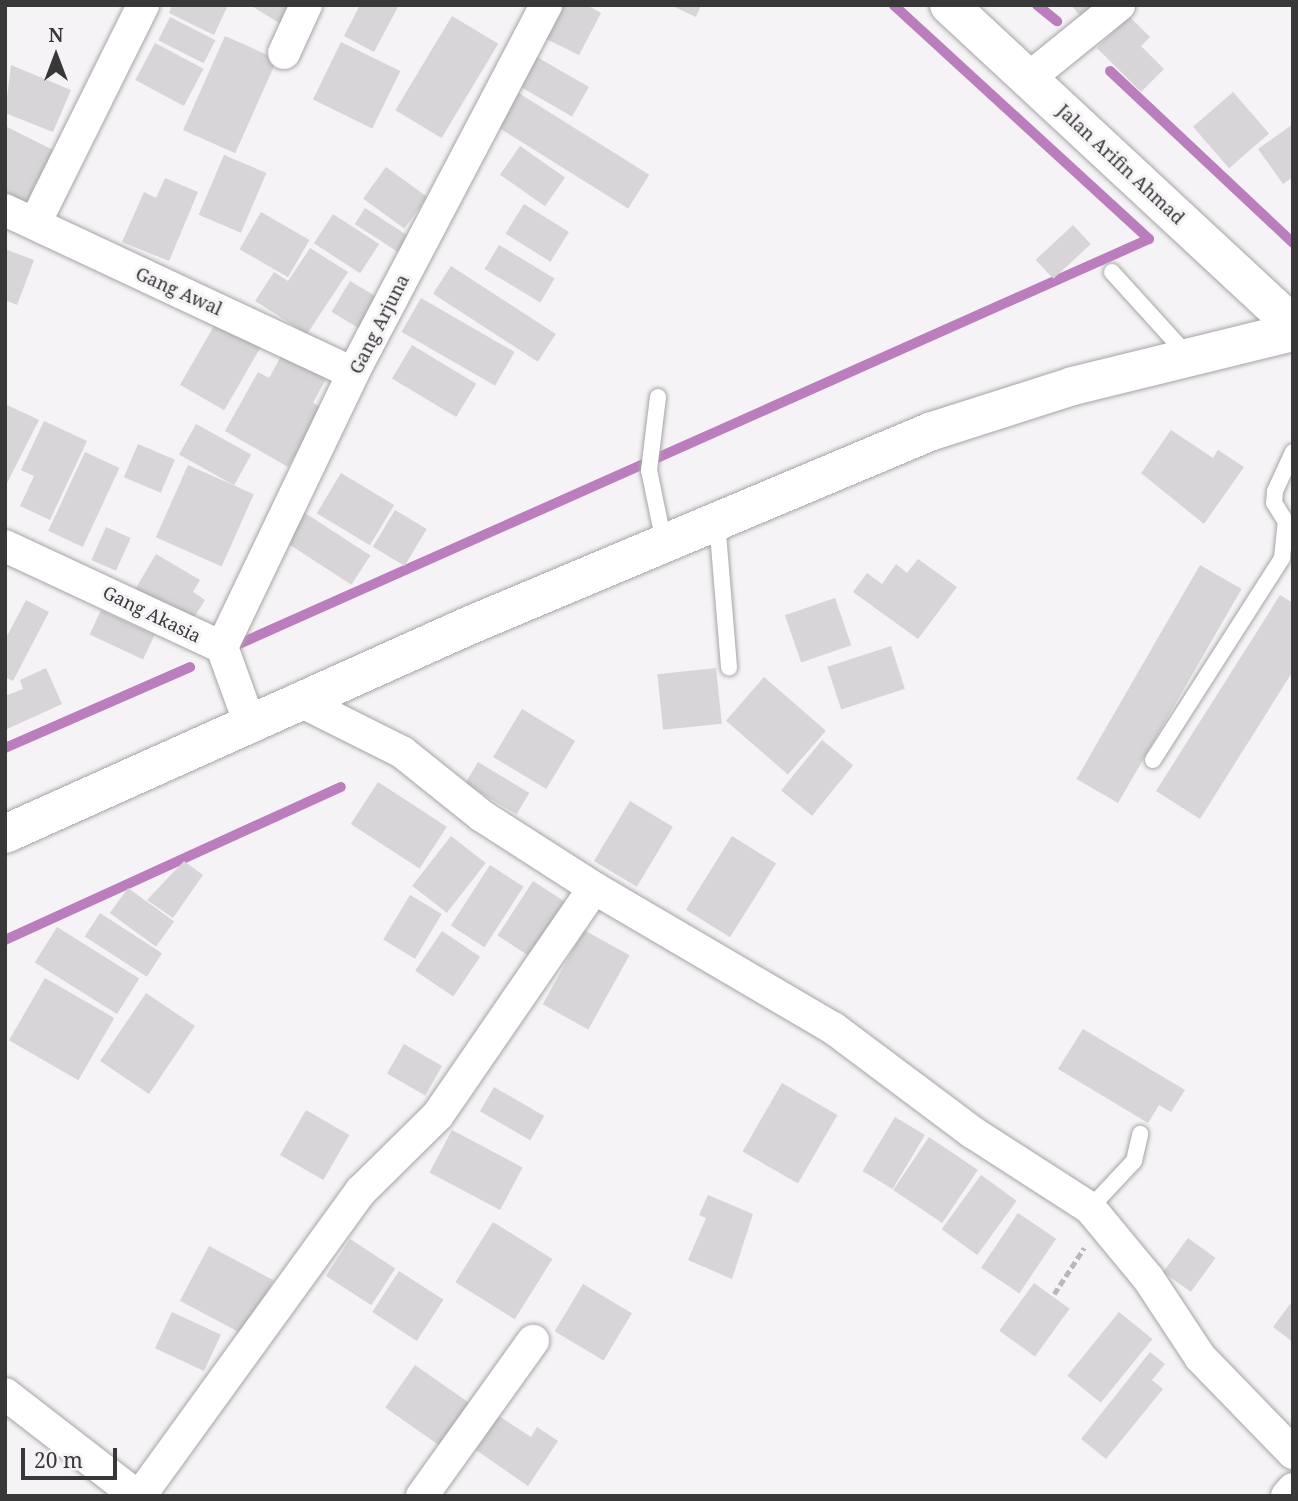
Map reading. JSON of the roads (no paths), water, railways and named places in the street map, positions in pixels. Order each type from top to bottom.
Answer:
[{"type":"main road","name":"Jalan Arifin Ahmad","points":[[949,5],[1293,325]]},
{"type":"main road","points":[[5,834],[664,544],[932,431],[1189,356],[1293,332]]},
{"type":"street","points":[[34,223],[143,5]]},
{"type":"street","points":[[284,53],[306,5]]},
{"type":"street","name":"Gang Arjuna","points":[[222,647],[353,373],[545,5]]},
{"type":"street","points":[[1029,78],[1119,5]]},
{"type":"street","name":"Gang Awal","points":[[5,210],[353,373]]},
{"type":"street","name":"Gang Akasia","points":[[5,546],[222,647],[251,727]]},
{"type":"street","points":[[304,703],[402,752],[482,816],[594,888],[834,1028],[972,1132],[1098,1215],[1200,1357],[1293,1453]]},
{"type":"street","points":[[5,1394],[138,1496],[360,1192],[438,1115],[594,888]]},
{"type":"street","points":[[422,1496],[533,1341]]},
{"type":"street","points":[[1287,1496],[1293,1489]]},
{"type":"lane","points":[[1112,272],[1189,356]]},
{"type":"lane","points":[[658,397],[650,443],[649,470],[664,544]]},
{"type":"lane","points":[[1153,760],[1282,558],[1286,522],[1274,503],[1275,491],[1293,452]]},
{"type":"lane","points":[[717,521],[729,668]]},
{"type":"lane","points":[[1098,1215],[1134,1161],[1140,1134]]},
{"type":"waterway","points":[[239,644],[1149,239],[894,5]]},
{"type":"waterway","points":[[1037,5],[1057,21]]},
{"type":"waterway","points":[[1110,71],[1293,243]]},
{"type":"waterway","points":[[5,748],[190,667]]},
{"type":"waterway","points":[[5,940],[341,787]]}]
